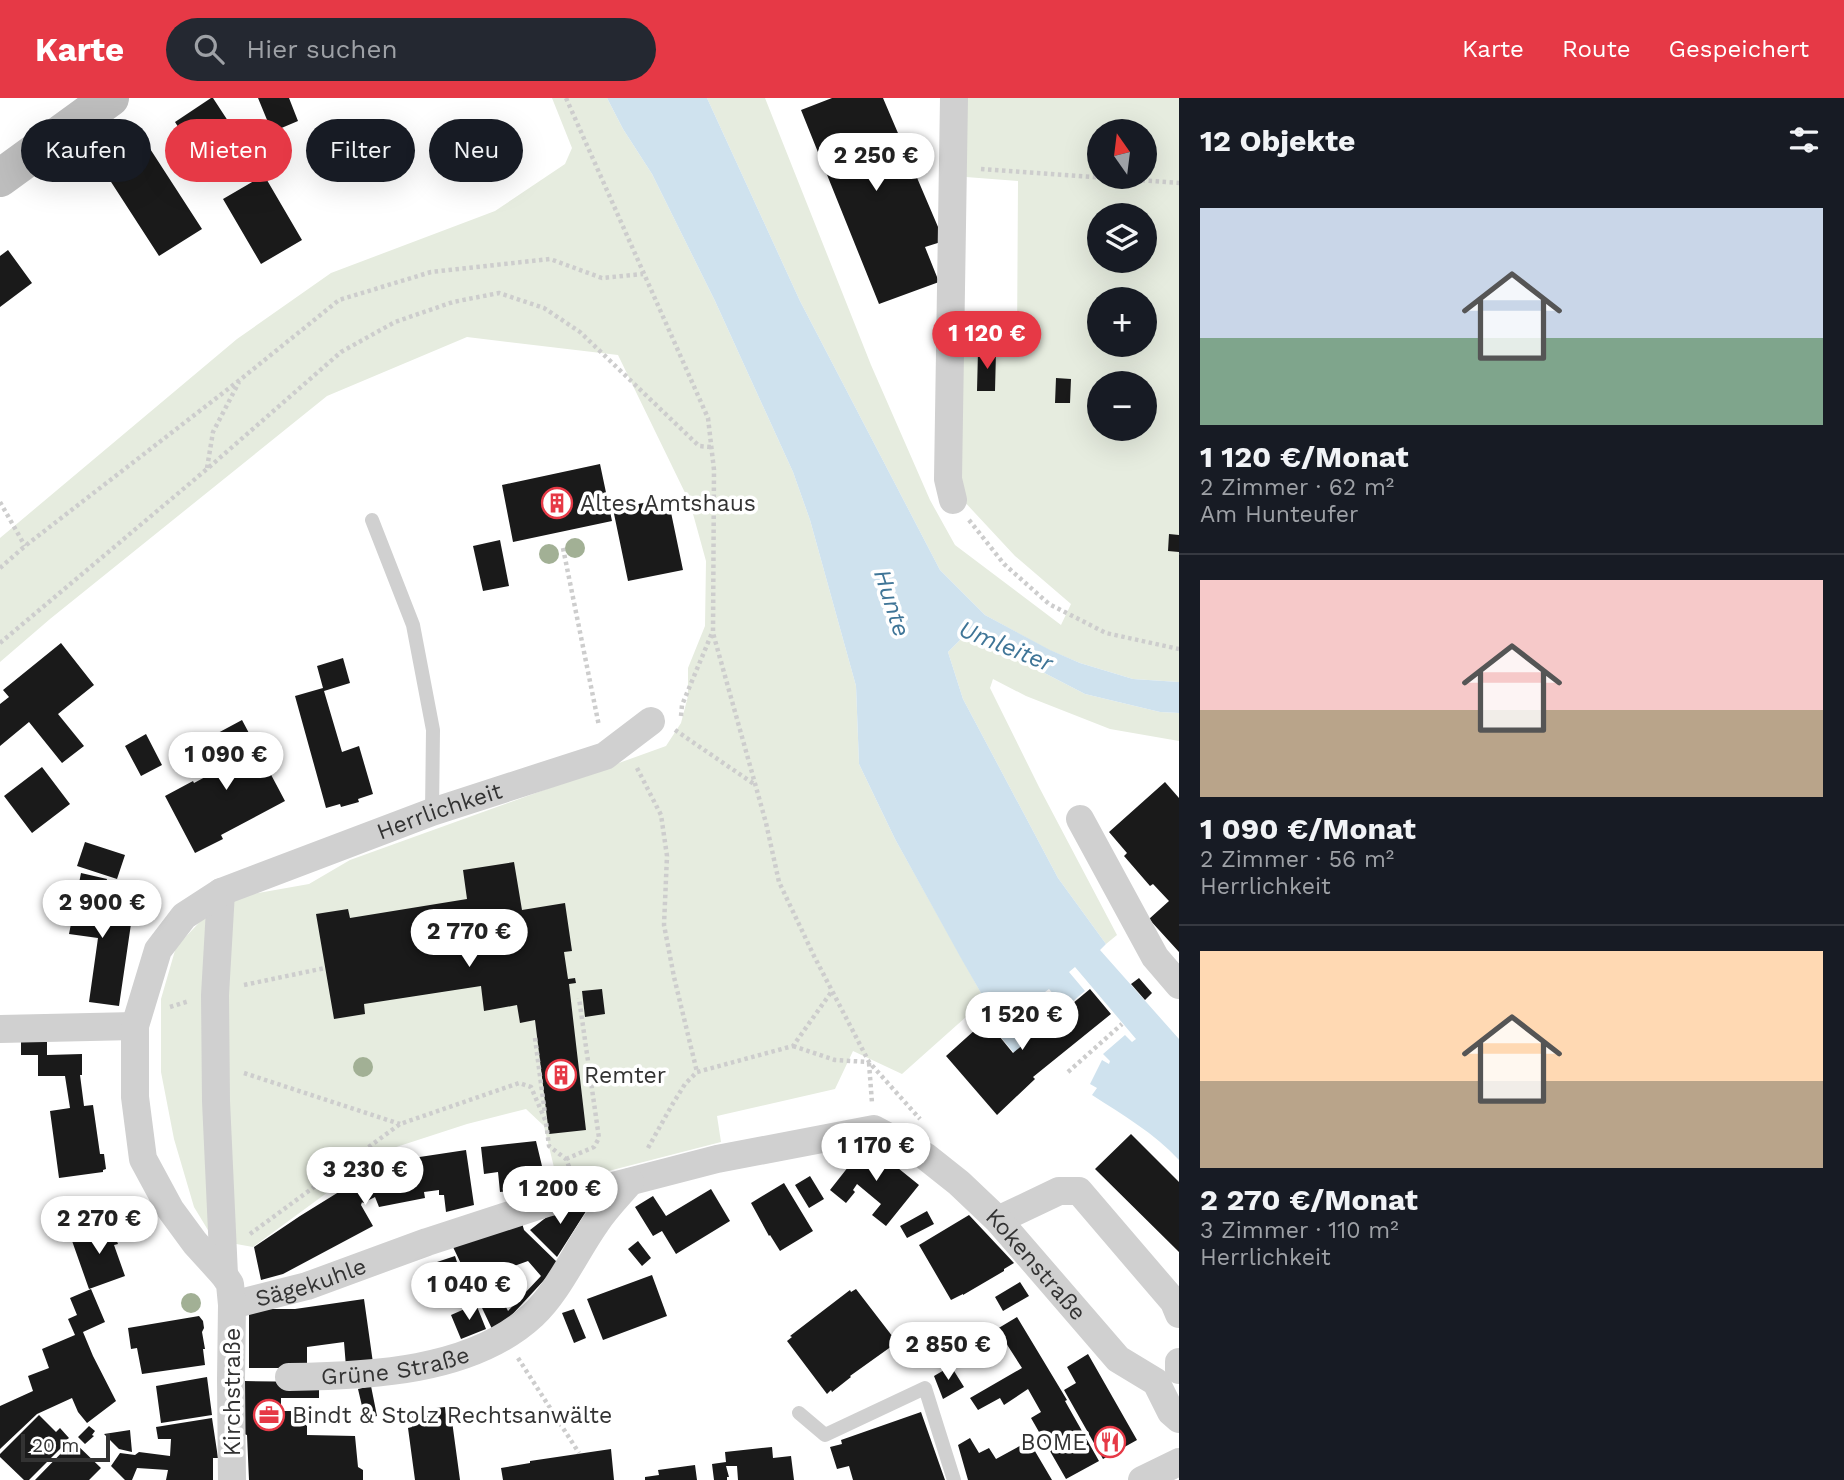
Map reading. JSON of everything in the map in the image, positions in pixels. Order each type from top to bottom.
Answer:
[{"type":"street","points":[[0,178],[110,98]]},
{"type":"street","points":[[953,500],[948,479],[954,98]]},
{"type":"street","name":"Herrlichkeit","points":[[232,1305],[230,1284],[170,1209],[143,1159],[135,1097],[135,1026],[159,950],[184,916],[221,892],[432,812],[605,756],[651,721]]},
{"type":"street","points":[[1080,820],[1155,957],[1179,985]]},
{"type":"street","name":"Herrlichkeit","points":[[221,892],[215,995],[224,1275]]},
{"type":"street","points":[[0,1029],[135,1026]]},
{"type":"street","name":"Sägekuhle","points":[[232,1305],[307,1286],[427,1242],[535,1207],[717,1159],[874,1129]]},
{"type":"street","name":"Kokenstraße","points":[[874,1129],[925,1156],[959,1183],[998,1220],[1118,1359],[1156,1382],[1171,1412],[1179,1419]]},
{"type":"street","name":"Grüne Straße","points":[[289,1377],[344,1376],[445,1362],[477,1351],[505,1337],[534,1315],[596,1222],[630,1182]]},
{"type":"street","points":[[998,1220],[1059,1191],[1079,1191],[1174,1301],[1179,1314]]},
{"type":"street","name":"Kirchstraße","points":[[232,1305],[232,1480]]},
{"type":"street","points":[[1179,1362],[1179,1370]]},
{"type":"street","points":[[1142,1480],[1179,1462]]},
{"type":"lane","points":[[372,520],[413,625],[433,730],[432,812]]},
{"type":"lane","points":[[799,1413],[825,1435],[925,1388],[954,1480]]},
{"type":"path","points":[[566,98],[708,418],[714,470],[713,633],[766,824],[779,882],[869,1062],[874,1129]]},
{"type":"path","points":[[953,167],[1179,183]]},
{"type":"path","points":[[0,568],[339,300],[431,272],[550,259],[602,278],[643,274]]},
{"type":"path","points":[[0,643],[341,352],[395,322],[453,302],[499,293],[544,308],[580,332],[699,446],[711,447]]},
{"type":"path","points":[[207,469],[213,432],[241,379]]},
{"type":"path","points":[[953,500],[1004,564],[1049,604],[1106,633],[1179,649]]},
{"type":"path","points":[[0,502],[25,546]]},
{"type":"path","points":[[563,548],[605,756]]},
{"type":"path","points":[[679,732],[755,785]]},
{"type":"path","points":[[634,762],[661,815],[667,856],[664,925],[697,1072]]},
{"type":"path","points":[[793,1046],[832,991]]},
{"type":"path","points":[[535,1038],[549,1146],[566,1159],[594,1147],[599,1138],[579,998]]},
{"type":"path","points":[[1068,1072],[1122,1024]]},
{"type":"path","points":[[630,1182],[672,1105],[685,1084],[697,1072],[793,1046],[835,1060],[869,1062]]},
{"type":"path","points":[[216,1071],[239,1071],[400,1124]]},
{"type":"path","points":[[249,1235],[400,1124],[519,1083],[530,1087],[546,1122]]},
{"type":"path","points":[[505,1337],[579,1453]]},
{"type":"shaded area","points":[[552,98],[607,98],[652,174],[715,301],[793,472],[810,520],[856,686],[859,764],[895,839],[985,1000],[902,1074],[853,1051],[835,1089],[717,1116],[721,1142],[558,1184],[544,1126],[526,1109],[467,1124],[384,1151],[253,1247],[214,1240],[194,1207],[174,1139],[161,1072],[161,999],[176,947],[212,909],[230,898],[309,884],[350,860],[666,746],[681,723],[688,696],[688,668],[705,626],[706,561],[690,503],[618,355],[467,337],[327,396],[0,662],[0,538],[237,339],[331,273],[495,211],[565,164],[572,148]]},
{"type":"shaded area","points":[[707,98],[765,98],[871,365],[930,500],[955,545],[1061,625],[1071,604],[1015,556],[961,498],[962,345],[1017,343],[1018,181],[966,177],[967,98],[1179,98],[1179,682],[1133,679],[1080,663],[1049,650],[985,615],[940,570],[800,301]]},
{"type":"shaded area","points":[[961,639],[998,649],[1085,694],[1160,712],[1179,713],[1179,741],[1110,729],[1026,696],[993,679],[990,688],[1117,935],[1106,944],[1058,878],[963,699],[948,652]]},
{"type":"water","points":[[607,98],[707,98],[800,301],[940,570],[985,615],[1050,650],[1080,663],[1133,679],[1179,682],[1179,713],[1160,712],[1085,694],[998,649],[961,639],[948,652],[963,699],[1058,878],[1106,944],[1100,950],[1179,1039],[1179,1160],[1149,1133],[1092,1095],[1097,1088],[1090,1084],[1102,1060],[1109,1064],[1110,1061],[1103,1054],[1125,1035],[1132,1042],[1136,1039],[1075,967],[1069,972],[1085,991],[1065,1008],[1049,989],[1045,992],[1061,1012],[1044,1026],[1028,1007],[1024,1011],[1039,1030],[1014,1053],[996,1031],[1004,1024],[985,1000],[962,960],[895,839],[859,764],[856,686],[810,520],[793,472],[715,301],[652,174]]},
{"type":"building","points":[[213,98],[227,119],[180,119]]},
{"type":"building","points":[[258,98],[289,98],[298,121],[292,124],[292,119],[267,119]]},
{"type":"building","points":[[832,98],[883,98],[944,241],[925,247],[939,282],[879,304],[801,110]]},
{"type":"building","points":[[151,150],[165,172],[165,182],[172,182],[202,229],[159,256],[111,182],[151,182]]},
{"type":"building","points":[[252,182],[268,182],[302,240],[261,264],[223,199]]},
{"type":"building","points":[[8,250],[32,283],[0,307],[0,256]]},
{"type":"building","points":[[978,351],[996,351],[995,391],[977,391]]},
{"type":"building","points":[[1056,378],[1071,379],[1070,403],[1055,403]]},
{"type":"building","name":"Altes Amtshaus","points":[[600,464],[612,521],[513,542],[502,485]]},
{"type":"building","points":[[668,498],[683,570],[628,581],[613,509]]},
{"type":"building","points":[[1169,534],[1179,535],[1179,552],[1168,551]]},
{"type":"building","points":[[500,540],[509,586],[483,591],[473,546]]},
{"type":"building","points":[[61,643],[94,685],[58,714],[84,746],[62,763],[29,722],[0,746],[0,704],[9,697],[3,690]]},
{"type":"building","points":[[343,658],[350,683],[324,691],[342,752],[359,746],[373,794],[358,799],[359,802],[326,808],[295,696],[323,688],[317,666]]},
{"type":"building","points":[[242,720],[285,801],[221,835],[223,839],[195,853],[165,796],[231,763],[216,734]]},
{"type":"building","points":[[146,734],[162,765],[141,776],[125,746]]},
{"type":"building","points":[[42,767],[70,804],[32,833],[4,796]]},
{"type":"building","points":[[1165,782],[1179,798],[1179,952],[1149,919],[1169,901],[1153,884],[1150,886],[1124,856],[1127,853],[1109,832]]},
{"type":"building","points":[[85,842],[125,855],[117,879],[77,866]]},
{"type":"building","points":[[514,862],[522,910],[565,903],[572,951],[564,952],[568,979],[575,978],[576,983],[569,984],[586,1130],[549,1134],[535,1020],[520,1023],[517,1005],[484,1011],[481,986],[364,1004],[365,1014],[334,1019],[316,914],[348,909],[350,918],[467,899],[463,870]]},
{"type":"building","points":[[81,873],[107,879],[99,912],[132,917],[119,1006],[89,1002],[98,938],[69,934]]},
{"type":"building","points":[[1139,978],[1152,993],[1145,1000],[1131,984]]},
{"type":"building","points":[[602,989],[605,1014],[585,1017],[582,991]]},
{"type":"building","points":[[1090,989],[1111,1014],[1033,1077],[1035,1079],[997,1115],[946,1056],[986,1020],[1013,1053]]},
{"type":"building","points":[[21,1042],[47,1042],[47,1055],[82,1054],[80,1075],[84,1106],[93,1105],[100,1154],[104,1154],[106,1169],[103,1172],[59,1178],[50,1111],[70,1108],[65,1076],[38,1076],[38,1055],[21,1055]]},
{"type":"building","points":[[1131,1134],[1179,1182],[1179,1252],[1095,1169]]},
{"type":"building","points":[[536,1141],[547,1187],[500,1192],[498,1172],[484,1174],[481,1147]]},
{"type":"building","points":[[867,1143],[919,1185],[886,1226],[872,1215],[881,1204],[857,1184],[853,1190],[855,1192],[846,1203],[830,1190]]},
{"type":"building","points":[[466,1150],[474,1205],[446,1212],[444,1195],[439,1195],[439,1190],[424,1192],[425,1198],[379,1207],[375,1197],[362,1202],[361,1205],[373,1226],[283,1274],[261,1280],[254,1247],[342,1190],[390,1153],[393,1161]]},
{"type":"building","points":[[810,1176],[824,1199],[809,1208],[795,1185]]},
{"type":"building","points":[[784,1183],[813,1231],[780,1251],[751,1203]]},
{"type":"building","points":[[711,1189],[730,1221],[676,1254],[662,1231],[653,1236],[635,1207],[653,1196],[666,1216]]},
{"type":"building","points":[[566,1202],[590,1205],[557,1257],[530,1230]]},
{"type":"building","points":[[927,1211],[934,1224],[907,1238],[900,1226]]},
{"type":"building","points":[[969,1215],[1014,1263],[951,1300],[919,1245]]},
{"type":"building","points":[[110,1223],[118,1244],[114,1245],[125,1276],[89,1289],[71,1238]]},
{"type":"building","points":[[522,1223],[524,1230],[559,1264],[510,1317],[493,1331],[453,1247]],"holes":[[[528,1261],[541,1276],[508,1311],[490,1275]]]},
{"type":"building","points":[[638,1241],[651,1258],[642,1266],[628,1249]]},
{"type":"building","points":[[455,1256],[463,1280],[440,1288],[431,1264]]},
{"type":"building","points":[[652,1275],[667,1316],[603,1340],[587,1299]]},
{"type":"building","points":[[1020,1282],[1029,1296],[1003,1311],[995,1297]]},
{"type":"building","points":[[91,1289],[105,1322],[83,1332],[116,1401],[87,1423],[72,1398],[37,1414],[0,1449],[0,1406],[33,1391],[28,1376],[49,1368],[42,1349],[75,1335],[68,1319],[77,1315],[70,1298]]},
{"type":"building","points":[[856,1289],[896,1341],[827,1394],[787,1341],[850,1290],[851,1292]]},
{"type":"building","points":[[364,1299],[373,1363],[346,1367],[344,1342],[307,1347],[307,1368],[249,1368],[249,1309],[295,1309]]},
{"type":"building","points":[[476,1304],[486,1329],[461,1339],[451,1315]]},
{"type":"building","points":[[574,1309],[586,1338],[574,1343],[562,1313]]},
{"type":"building","points":[[199,1316],[204,1328],[202,1332],[205,1365],[142,1374],[137,1348],[131,1349],[128,1328]]},
{"type":"building","points":[[1017,1317],[1067,1400],[1065,1401],[1099,1461],[1066,1479],[1031,1418],[1041,1412],[1028,1389],[1004,1405],[1000,1398],[978,1410],[970,1398],[1022,1368],[997,1329]]},
{"type":"building","points":[[1088,1354],[1137,1440],[1103,1459],[1064,1390],[1076,1383],[1067,1367]]},
{"type":"building","points":[[951,1366],[964,1387],[943,1399],[934,1376]]},
{"type":"building","points":[[207,1377],[212,1415],[161,1423],[156,1386]]},
{"type":"building","points":[[244,1381],[319,1382],[319,1398],[281,1398],[281,1411],[307,1411],[307,1435],[355,1436],[358,1467],[363,1470],[363,1480],[249,1480],[247,1435],[244,1434]]},
{"type":"building","points":[[371,1386],[377,1416],[365,1419],[358,1389]]},
{"type":"building","points":[[445,1407],[447,1422],[452,1421],[460,1480],[415,1480],[408,1428],[412,1427],[410,1411]]},
{"type":"building","points":[[921,1412],[945,1480],[853,1480],[849,1466],[837,1469],[830,1447],[842,1444],[841,1440]]},
{"type":"building","points":[[39,1415],[56,1432],[60,1428],[69,1438],[29,1480],[24,1480],[0,1454]]},
{"type":"building","points":[[212,1418],[218,1458],[213,1458],[213,1480],[166,1480],[168,1470],[137,1468],[132,1480],[125,1480],[111,1466],[120,1453],[135,1455],[139,1452],[170,1456],[171,1439],[158,1439],[156,1427]]},
{"type":"building","points":[[89,1426],[95,1431],[92,1435],[94,1436],[85,1444],[78,1437]]},
{"type":"building","points":[[130,1430],[132,1452],[119,1449],[104,1434]]},
{"type":"building","points":[[970,1438],[979,1453],[989,1448],[996,1459],[1029,1441],[1052,1480],[968,1480],[958,1445]]},
{"type":"building","points":[[73,1441],[101,1468],[89,1480],[35,1480]]},
{"type":"building","points":[[772,1447],[773,1458],[791,1456],[794,1480],[738,1480],[737,1466],[726,1466],[729,1477],[727,1480],[714,1480],[712,1464],[726,1462],[725,1452]]},
{"type":"building","points":[[611,1449],[614,1480],[503,1480],[501,1468]]},
{"type":"building","points":[[695,1465],[697,1480],[645,1480],[645,1477],[659,1475],[658,1470]]},
{"type":"place","name":"Altes Amtshaus","points":[[557,503]]},
{"type":"place","name":"Remter","points":[[561,1075]]},
{"type":"place","name":"Bindt & Stolz Rechtsanwälte","points":[[269,1415]]},
{"type":"place","name":"BOME","points":[[1110,1442]]},
{"type":"water label","name":"Hunte","points":[[892,603]]},
{"type":"water label","name":"Umleiter","points":[[1006,646]]}]
